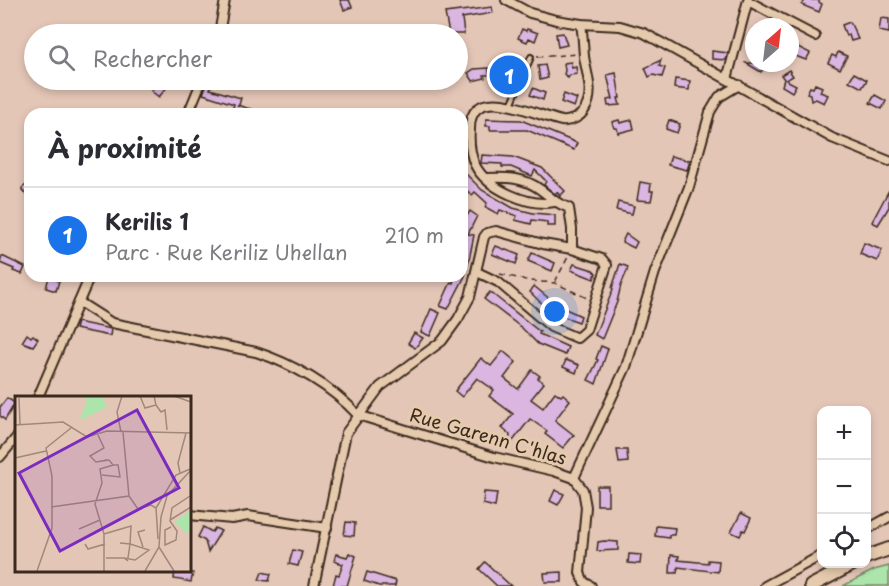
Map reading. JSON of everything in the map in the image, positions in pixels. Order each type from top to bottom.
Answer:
[{"type":"main road","points":[[871,556],[889,549]]},
{"type":"main road","points":[[811,586],[845,568]]},
{"type":"street","points":[[221,24],[225,0]]},
{"type":"street","points":[[506,0],[530,13],[581,24],[620,26],[644,33],[832,138],[889,161]]},
{"type":"street","points":[[727,79],[748,1],[815,36]]},
{"type":"street","points":[[554,202],[542,204],[527,201],[512,195],[486,178],[476,166],[470,148],[470,124],[472,117],[482,106],[492,104],[511,105],[563,121],[577,118],[585,110],[590,94],[581,24]]},
{"type":"street","name":"Rue Garenn C'hlas","points":[[358,415],[494,457],[574,478],[626,367],[655,272],[689,187],[710,111],[719,97],[739,85]]},
{"type":"street","points":[[190,108],[198,90]]},
{"type":"street","points":[[486,178],[505,177],[524,180],[541,190],[554,202],[569,208],[572,249]]},
{"type":"street","points":[[315,586],[346,433],[380,387],[442,341],[458,319],[470,297],[484,237],[487,233],[496,231],[543,244],[572,249],[602,259],[607,265],[586,330],[577,338],[551,327],[498,282],[477,272]]},
{"type":"street","points":[[38,396],[87,282]]},
{"type":"street","points":[[79,302],[112,322],[256,352],[278,359],[298,369],[350,406],[358,415]]},
{"type":"street","points":[[368,403],[382,423]]},
{"type":"street","points":[[0,457],[15,439]]},
{"type":"street","points":[[574,478],[583,490],[586,507],[580,573],[584,582],[591,586]]},
{"type":"street","points":[[190,515],[232,519],[248,516],[327,528]]},
{"type":"street","points":[[871,528],[889,517]]},
{"type":"street","points":[[765,586],[817,558]]},
{"type":"lane","points":[[511,105],[531,57]]},
{"type":"path","points":[[531,57],[584,53]]},
{"type":"path","points":[[555,283],[572,249]]},
{"type":"path","points":[[490,278],[493,273],[530,281],[555,283],[596,303]]},
{"type":"green space","points":[[504,66],[518,70],[514,82],[500,79]]},
{"type":"green space","points":[[889,566],[889,586],[843,586],[874,570]]},
{"type":"building","points":[[340,0],[349,0],[352,7],[344,10]]},
{"type":"building","points":[[805,0],[819,0],[822,4],[819,12],[802,5]]},
{"type":"building","points":[[492,7],[493,13],[462,18],[463,24],[447,24],[445,13]]},
{"type":"building","points":[[881,18],[889,19],[889,33],[879,31]]},
{"type":"building","points":[[850,22],[858,39],[851,41],[849,35],[846,36],[842,25]]},
{"type":"building","points":[[522,29],[538,33],[535,41],[529,38],[527,42],[518,38]]},
{"type":"building","points":[[563,33],[567,45],[558,47],[556,34]]},
{"type":"building","points":[[799,48],[810,53],[806,60],[799,57]]},
{"type":"building","points":[[712,51],[728,53],[726,60],[712,59]]},
{"type":"building","points":[[838,52],[847,56],[840,69],[828,63],[832,55],[836,57]]},
{"type":"building","points":[[661,60],[659,66],[665,68],[662,77],[653,75],[649,77],[645,68]]},
{"type":"building","points":[[571,62],[572,68],[576,67],[577,74],[570,75],[568,78],[564,74],[564,63]]},
{"type":"building","points":[[545,65],[548,78],[540,80],[538,66]]},
{"type":"building","points":[[489,68],[489,75],[473,81],[468,73],[474,69]]},
{"type":"building","points":[[790,72],[793,76],[786,80],[796,85],[792,92],[782,86],[784,79],[781,75]]},
{"type":"building","points":[[616,73],[620,105],[608,106],[607,100],[613,99],[607,75]]},
{"type":"building","points":[[854,73],[867,80],[862,88],[849,81]]},
{"type":"building","points":[[675,79],[690,81],[689,90],[674,88]]},
{"type":"building","points":[[815,84],[822,87],[820,92],[828,95],[824,103],[816,99],[811,101],[810,94],[807,93]]},
{"type":"building","points":[[533,88],[545,93],[543,100],[530,95]]},
{"type":"building","points":[[152,90],[165,90],[159,97]]},
{"type":"building","points":[[204,90],[213,90],[241,98],[237,105],[248,108],[233,108],[234,104],[203,94]]},
{"type":"building","points":[[564,94],[577,99],[574,107],[561,102]]},
{"type":"building","points":[[875,95],[886,101],[882,109],[870,103]]},
{"type":"building","points":[[486,119],[521,120],[577,143],[574,150],[527,130],[490,130],[490,126],[486,126]]},
{"type":"building","points":[[619,120],[620,123],[632,120],[634,129],[618,133],[612,122]]},
{"type":"building","points":[[669,120],[680,124],[677,133],[666,129]]},
{"type":"building","points":[[482,155],[513,157],[542,168],[565,191],[560,196],[557,192],[555,194],[544,185],[546,181],[535,170],[532,176],[511,167],[502,167],[502,164],[481,163]]},
{"type":"building","points":[[671,156],[690,161],[687,170],[668,165]]},
{"type":"building","points":[[468,176],[482,190],[513,208],[555,215],[555,226],[547,226],[547,222],[532,220],[531,224],[515,220],[517,216],[500,210],[498,214],[485,207],[487,203],[475,192],[472,195],[468,191]]},
{"type":"building","points":[[640,182],[651,184],[650,191],[653,191],[651,201],[637,200]]},
{"type":"building","points":[[889,190],[889,207],[878,225],[872,222]]},
{"type":"building","points":[[618,202],[634,206],[632,214],[616,210]]},
{"type":"building","points":[[470,211],[477,216],[468,234]]},
{"type":"building","points":[[468,234],[474,235],[468,264]]},
{"type":"building","points":[[626,234],[637,242],[634,248],[622,242]]},
{"type":"building","points":[[864,243],[882,250],[877,261],[860,254]]},
{"type":"building","points":[[496,246],[519,255],[516,264],[492,254]]},
{"type":"building","points":[[532,253],[555,263],[552,271],[528,261]]},
{"type":"building","points":[[2,256],[24,267],[24,269],[22,274],[0,263]]},
{"type":"building","points":[[574,264],[593,270],[596,273],[594,279],[571,270]]},
{"type":"building","points":[[620,264],[628,267],[602,339],[595,335]]},
{"type":"building","points":[[48,282],[59,282],[56,291],[46,288]]},
{"type":"building","points":[[451,282],[462,282],[448,309],[440,306]]},
{"type":"building","points":[[534,286],[557,305],[581,316],[579,322],[559,315],[539,301],[530,292]]},
{"type":"building","points":[[490,292],[540,332],[539,334],[568,347],[565,355],[538,344],[522,328],[484,299]]},
{"type":"building","points":[[431,309],[440,313],[430,336],[421,332]]},
{"type":"building","points":[[77,322],[111,329],[110,336],[75,329]]},
{"type":"building","points":[[414,333],[423,338],[415,348],[408,343]]},
{"type":"building","points":[[27,334],[38,339],[33,346],[22,342]]},
{"type":"building","points":[[601,346],[608,349],[596,384],[588,380],[598,360],[596,359]]},
{"type":"building","points":[[503,351],[516,362],[504,378],[518,389],[532,370],[540,376],[538,378],[544,383],[531,399],[543,408],[555,392],[561,396],[563,394],[570,400],[555,420],[574,435],[563,448],[545,434],[547,431],[530,419],[509,446],[510,435],[502,428],[513,414],[489,396],[494,390],[477,378],[462,397],[455,391],[481,358],[491,366]]},
{"type":"building","points":[[566,360],[579,365],[576,373],[563,367]]},
{"type":"building","points":[[7,398],[15,403],[5,420],[0,416],[0,407]]},
{"type":"building","points":[[617,450],[627,450],[628,462],[619,463]]},
{"type":"building","points":[[597,486],[608,486],[608,505],[597,505]]},
{"type":"building","points":[[555,490],[564,494],[558,505],[550,501]]},
{"type":"building","points":[[484,492],[497,493],[495,507],[483,504]]},
{"type":"building","points":[[741,513],[751,518],[740,536],[731,532]]},
{"type":"building","points":[[346,522],[355,523],[354,536],[344,535]]},
{"type":"building","points":[[656,526],[675,528],[674,535],[669,535],[669,538],[655,536]]},
{"type":"building","points":[[203,527],[212,532],[215,528],[221,531],[208,552],[205,541],[198,537]]},
{"type":"building","points":[[598,542],[618,542],[618,550],[597,551]]},
{"type":"building","points":[[293,550],[302,552],[298,566],[289,564]]},
{"type":"building","points":[[349,553],[356,556],[347,586],[333,586],[336,574],[339,575],[343,564],[334,561],[336,554],[347,557]]},
{"type":"building","points":[[629,554],[641,555],[640,564],[628,563]]},
{"type":"building","points":[[671,555],[679,556],[678,560],[708,563],[708,560],[719,561],[718,572],[678,567],[677,573],[670,573]]},
{"type":"building","points":[[485,562],[511,586],[497,586],[479,569]]},
{"type":"building","points":[[175,571],[193,573],[191,582],[174,579]]},
{"type":"building","points":[[262,572],[271,574],[269,581],[259,580]]},
{"type":"building","points":[[367,572],[396,581],[395,586],[379,586],[364,581]]},
{"type":"building","points":[[562,572],[562,582],[545,582],[544,573]]},
{"type":"place","name":"Kerilis 1","points":[[509,75]]}]
